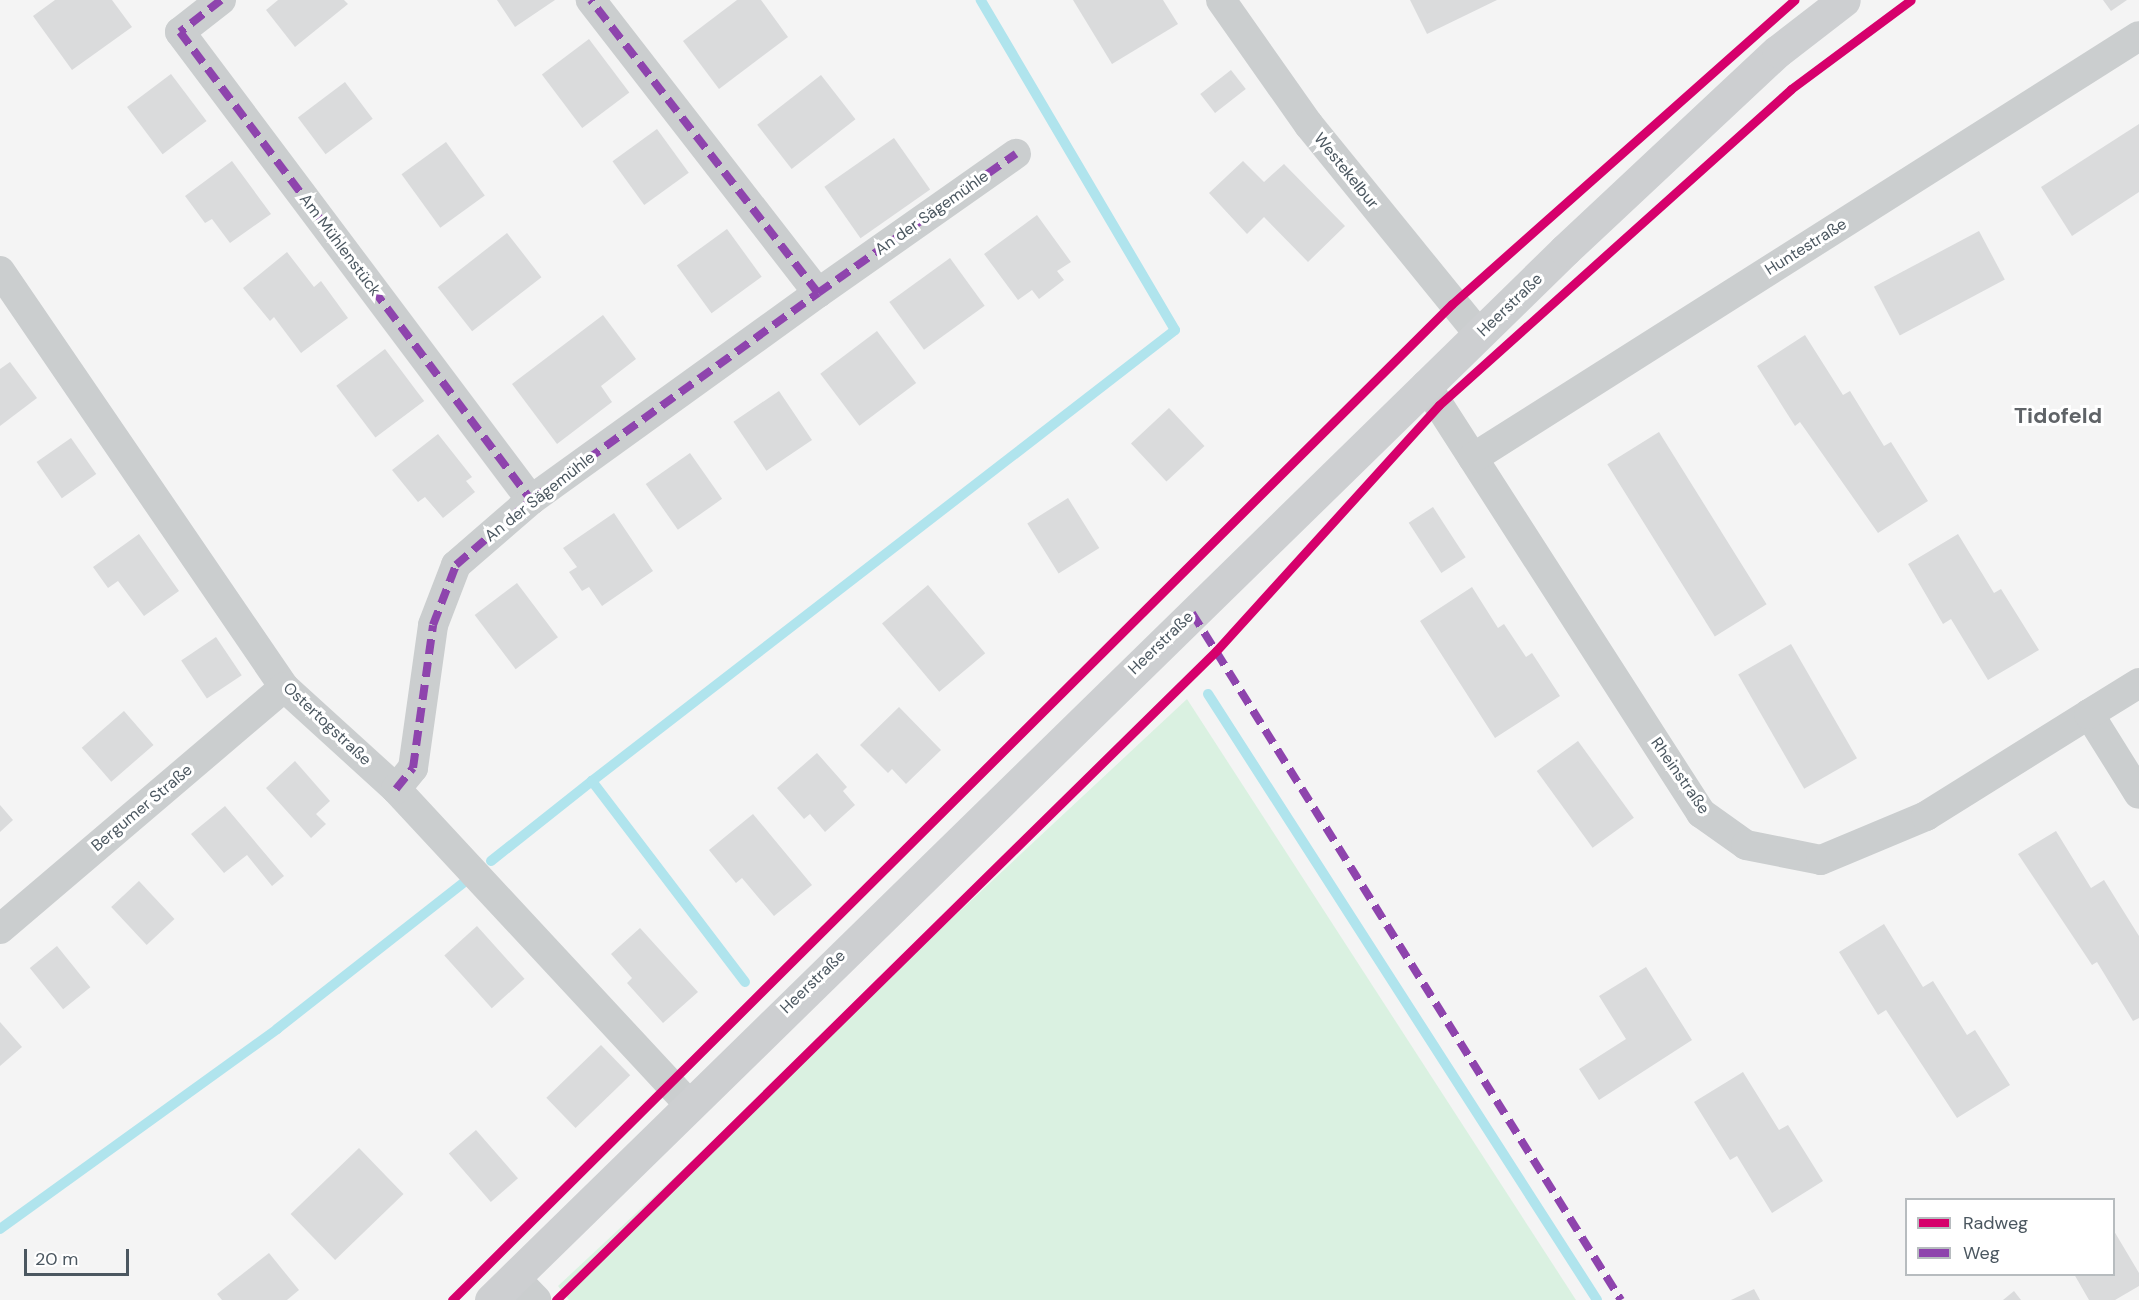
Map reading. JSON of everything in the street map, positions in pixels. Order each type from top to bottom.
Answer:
[{"type":"street","name":"Am Mühlenstück","points":[[221,0],[180,32],[531,500]]},
{"type":"street","points":[[591,0],[818,293]]},
{"type":"street","name":"Westekelbur","points":[[1221,0],[1309,125],[1479,334]]},
{"type":"street","name":"Heerstraße","points":[[491,1300],[525,1289],[688,1103],[1479,334],[1778,51],[1844,0]]},
{"type":"street","name":"Huntestraße","points":[[1473,458],[2139,36]]},
{"type":"street","name":"An der Sägemühle","points":[[396,789],[413,768],[433,624],[456,565],[531,500],[818,293],[1016,154]]},
{"type":"street","name":"Ostertogstraße","points":[[0,271],[284,687],[396,789],[688,1103]]},
{"type":"street","name":"Rheinstraße","points":[[1426,385],[1701,813],[1746,844],[1821,860],[1926,816],[2139,683]]},
{"type":"street","name":"Bergumer Straße","points":[[0,929],[284,687]]},
{"type":"street","points":[[2089,714],[2139,794]]},
{"type":"green space","points":[[1187,699],[1576,1300],[569,1300],[558,1286]]},
{"type":"building","points":[[55,0],[112,0],[132,27],[72,70],[33,16]]},
{"type":"building","points":[[278,0],[344,0],[348,4],[295,47],[266,10]]},
{"type":"building","points":[[497,0],[555,0],[515,27]]},
{"type":"building","points":[[737,0],[761,0],[788,37],[719,89],[683,41]]},
{"type":"building","points":[[1073,0],[1163,0],[1178,24],[1112,64]]},
{"type":"building","points":[[1410,0],[1497,0],[1427,34]]},
{"type":"building","points":[[2103,0],[2127,0],[2111,11]]},
{"type":"building","points":[[589,39],[629,93],[582,128],[542,75]]},
{"type":"building","points":[[1231,70],[1246,89],[1215,113],[1200,94]]},
{"type":"building","points":[[171,74],[207,121],[163,154],[127,107]]},
{"type":"building","points":[[821,75],[855,119],[792,169],[757,125]]},
{"type":"building","points":[[345,82],[373,119],[326,154],[298,118]]},
{"type":"building","points":[[2139,124],[2139,192],[2072,236],[2041,187]]},
{"type":"building","points":[[657,129],[689,173],[644,205],[613,161]]},
{"type":"building","points":[[894,138],[930,190],[861,238],[824,187]]},
{"type":"building","points":[[446,142],[485,195],[440,228],[402,174]]},
{"type":"building","points":[[232,161],[271,214],[230,243],[212,219],[205,223],[185,196]]},
{"type":"building","points":[[1243,161],[1264,182],[1284,164],[1345,226],[1308,262],[1264,217],[1247,234],[1209,193]]},
{"type":"building","points":[[1037,215],[1071,262],[1057,271],[1064,280],[1039,299],[1032,290],[1018,300],[984,254]]},
{"type":"building","points":[[727,229],[762,277],[712,313],[677,265]]},
{"type":"building","points":[[1979,231],[2005,280],[1900,335],[1874,287]]},
{"type":"building","points":[[507,233],[541,277],[472,331],[438,287]]},
{"type":"building","points":[[287,252],[314,287],[321,281],[348,318],[301,353],[274,317],[270,321],[243,288]]},
{"type":"building","points":[[950,258],[985,306],[924,350],[889,302]]},
{"type":"building","points":[[603,315],[636,359],[601,386],[612,402],[557,444],[512,384]]},
{"type":"building","points":[[877,331],[916,383],[859,426],[820,374]]},
{"type":"building","points":[[1805,335],[1843,395],[1850,391],[1884,446],[1891,442],[1928,501],[1878,533],[1800,422],[1795,426],[1757,366]]},
{"type":"building","points":[[385,349],[424,401],[375,438],[336,386]]},
{"type":"building","points":[[10,362],[37,398],[0,426],[0,369]]},
{"type":"building","points":[[779,391],[812,440],[766,471],[733,422]]},
{"type":"building","points":[[1169,408],[1204,446],[1166,481],[1131,443]]},
{"type":"building","points":[[1659,432],[1767,604],[1715,636],[1607,464]]},
{"type":"building","points":[[438,434],[472,477],[466,481],[475,492],[443,518],[425,497],[418,502],[392,470]]},
{"type":"building","points":[[71,438],[96,474],[62,498],[37,462]]},
{"type":"building","points":[[690,453],[722,499],[678,530],[646,484]]},
{"type":"building","points":[[1068,498],[1099,548],[1059,573],[1027,523]]},
{"type":"building","points":[[1433,507],[1466,557],[1441,573],[1409,523]]},
{"type":"building","points":[[614,513],[653,571],[602,606],[589,587],[582,591],[569,572],[577,567],[563,548]]},
{"type":"building","points":[[139,534],[179,591],[144,616],[118,581],[108,588],[93,567]]},
{"type":"building","points":[[1958,534],[1994,593],[2001,589],[2039,650],[1988,680],[1951,619],[1943,624],[1908,564]]},
{"type":"building","points":[[517,583],[558,637],[516,669],[475,615]]},
{"type":"building","points":[[928,585],[985,653],[939,692],[882,624]]},
{"type":"building","points":[[1472,587],[1498,628],[1504,624],[1526,657],[1532,653],[1560,696],[1495,738],[1420,621]]},
{"type":"building","points":[[216,637],[242,675],[207,699],[181,660]]},
{"type":"building","points":[[1791,644],[1857,758],[1804,789],[1738,674]]},
{"type":"building","points":[[899,707],[941,750],[906,784],[892,769],[888,773],[860,745]]},
{"type":"building","points":[[124,711],[154,745],[111,782],[82,748]]},
{"type":"building","points":[[1578,741],[1634,818],[1593,848],[1537,771]]},
{"type":"building","points":[[817,753],[847,787],[843,791],[855,805],[825,832],[810,814],[804,819],[777,788]]},
{"type":"building","points":[[295,761],[330,801],[316,814],[326,824],[311,838],[266,788]]},
{"type":"building","points":[[0,805],[13,820],[0,832]]},
{"type":"building","points":[[225,806],[284,876],[272,886],[247,855],[224,873],[191,834]]},
{"type":"building","points":[[753,814],[812,885],[774,916],[742,878],[736,883],[709,850]]},
{"type":"building","points":[[2056,831],[2091,888],[2104,880],[2139,936],[2139,1018],[2133,1021],[2097,962],[2092,965],[2018,854]]},
{"type":"building","points":[[139,881],[174,919],[147,945],[111,907]]},
{"type":"building","points":[[1884,924],[1923,987],[1933,981],[1967,1035],[1975,1030],[2010,1085],[1957,1118],[1886,1010],[1878,1015],[1839,952]]},
{"type":"building","points":[[477,926],[525,979],[492,1008],[444,955]]},
{"type":"building","points":[[640,928],[698,992],[663,1023],[627,983],[632,978],[611,954]]},
{"type":"building","points":[[57,946],[90,987],[63,1009],[30,968]]},
{"type":"building","points":[[1646,967],[1692,1040],[1599,1100],[1579,1069],[1626,1039],[1599,996]]},
{"type":"building","points":[[0,1022],[22,1047],[0,1066]]},
{"type":"building","points":[[601,1045],[630,1075],[576,1128],[546,1098]]},
{"type":"building","points":[[1743,1072],[1779,1130],[1788,1125],[1823,1181],[1772,1213],[1737,1156],[1730,1160],[1694,1102]]},
{"type":"building","points":[[476,1130],[518,1178],[491,1202],[449,1154]]},
{"type":"building","points":[[359,1148],[403,1194],[335,1260],[291,1214]]},
{"type":"building","points":[[2115,1233],[2139,1273],[2139,1286],[2115,1300],[2089,1300],[2075,1276],[2115,1276]]},
{"type":"building","points":[[269,1253],[299,1290],[287,1300],[222,1300],[217,1294]]},
{"type":"building","points":[[1754,1289],[1760,1300],[1731,1300]]},
{"type":"building","points":[[2014,1291],[2021,1300],[2003,1300]]},
{"type":"waterway","points":[[745,982],[592,781],[1175,330],[981,0]]},
{"type":"waterway","points":[[1208,694],[1597,1300]]},
{"type":"waterway","points":[[491,861],[592,781]]},
{"type":"waterway","points":[[0,1229],[277,1029],[466,881]]},
{"type":"marked path","points":[[221,0],[180,32],[531,500]]},
{"type":"marked path","points":[[396,789],[413,768],[433,625],[456,565],[531,500],[818,293],[591,0]]},
{"type":"marked path","points":[[818,293],[1016,154]]},
{"type":"marked path","points":[[1192,613],[1621,1300]]},
{"type":"cycle path","points":[[452,1300],[1452,304],[1794,0]]},
{"type":"cycle path","points":[[556,1300],[1216,651],[1439,405],[1791,89],[1911,0]]},
{"type":"district","name":"Tidofeld","points":[[2058,416]]}]
